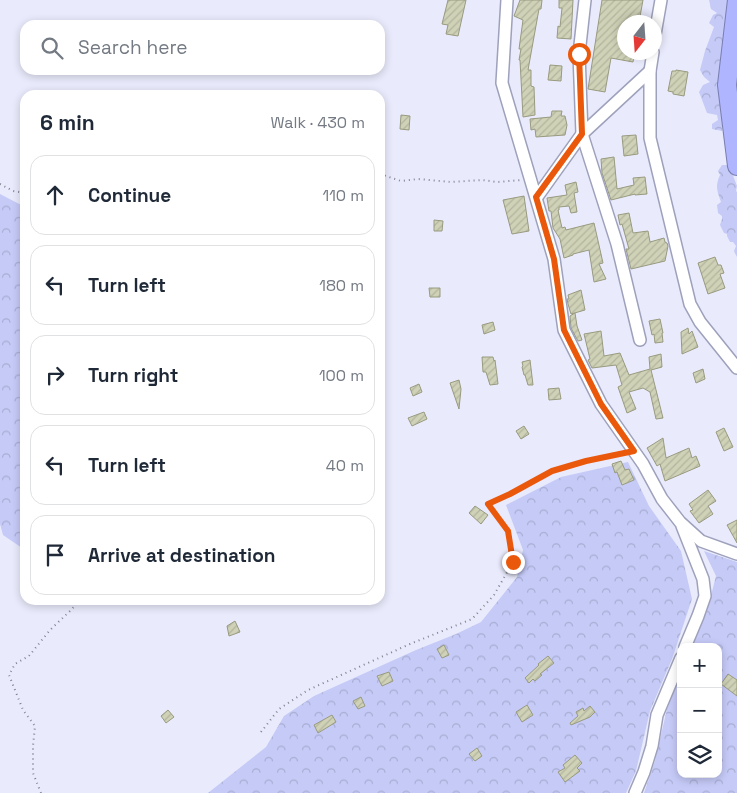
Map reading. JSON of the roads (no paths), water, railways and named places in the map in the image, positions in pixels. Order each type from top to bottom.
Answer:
[{"type":"highway","points":[[737,0],[727,85],[737,166]]},
{"type":"street","points":[[507,0],[502,83],[554,259],[564,330],[601,404],[644,464],[662,499],[680,522],[701,541],[737,554]]},
{"type":"street","points":[[585,0],[579,54],[582,134],[617,244],[640,340]]},
{"type":"street","points":[[658,15],[661,0]]},
{"type":"street","points":[[651,60],[650,138],[690,304],[700,322],[737,368]]},
{"type":"street","points":[[536,197],[582,134],[650,71]]},
{"type":"street","points":[[680,522],[703,579],[705,596],[687,643]]},
{"type":"street","points":[[636,793],[652,746],[657,715],[677,668]]}]
